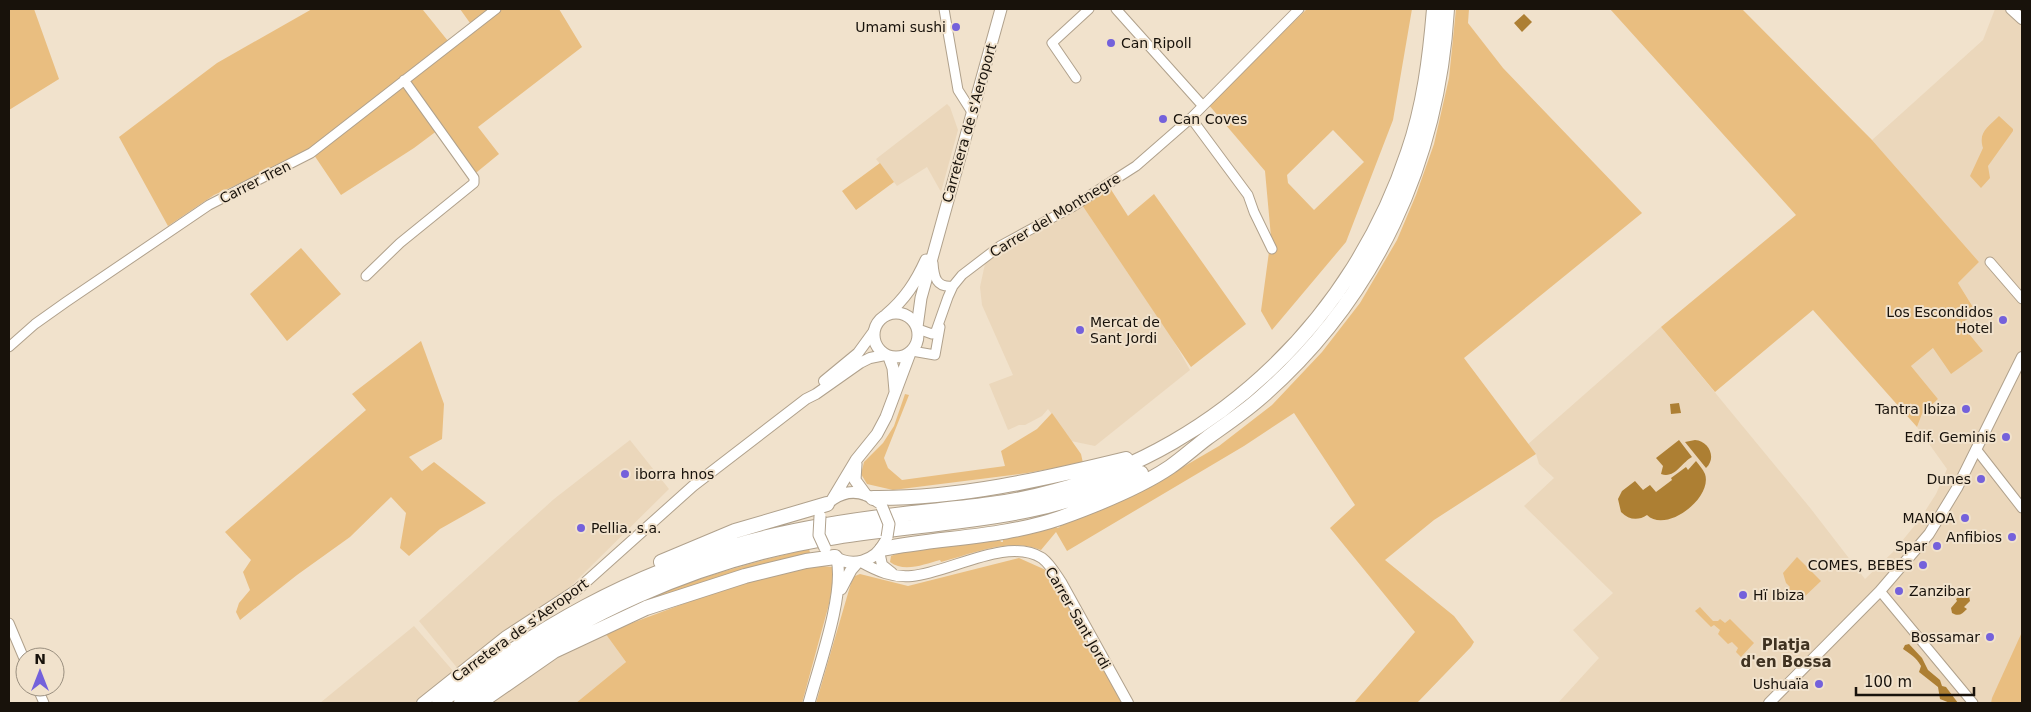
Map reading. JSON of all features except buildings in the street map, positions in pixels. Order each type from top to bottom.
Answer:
[{"type":"highway","points":[[439,703],[504,654],[534,635],[593,602],[644,578],[680,564],[792,531],[1029,498],[1082,484],[1160,450],[1207,422],[1250,389],[1310,329],[1340,290],[1382,219],[1409,151],[1426,79],[1434,9]]},
{"type":"highway","points":[[883,546],[986,535],[1028,528],[1060,518],[1126,490],[1168,468],[1258,400],[1301,359],[1351,298],[1372,266],[1394,225],[1408,193],[1426,139],[1439,82],[1447,9]]},
{"type":"highway","points":[[461,703],[541,646],[607,610],[677,579],[750,555],[792,545],[873,531],[994,517],[1058,504],[1121,482],[1151,469],[1208,438]]},
{"type":"highway","points":[[874,500],[982,489],[1082,470],[1160,450]]},
{"type":"highway","points":[[593,602],[612,587],[637,573],[713,539],[830,502]]},
{"type":"highway","points":[[479,703],[554,651],[646,608],[745,576],[832,555]]},
{"type":"main road","name":"Carretera de s'Aeroport","points":[[937,238],[1001,9]]},
{"type":"main road","points":[[809,703],[837,597],[840,576],[832,555],[819,535],[820,516],[856,460],[877,434],[886,417],[911,352],[919,340],[918,328],[921,298],[937,238]]},
{"type":"main road","points":[[895,393],[893,368],[887,356],[876,345],[874,331],[876,325],[911,290],[937,238]]},
{"type":"main road","points":[[885,316],[900,313],[907,316],[918,328]]},
{"type":"main road","points":[[887,356],[900,358],[911,352]]},
{"type":"main road","points":[[832,555],[850,562],[859,562],[871,558],[883,546],[889,524],[874,500],[855,480],[856,460]]},
{"type":"main road","points":[[830,502],[838,496],[852,492],[874,500]]},
{"type":"main road","points":[[837,597],[846,577],[859,562]]},
{"type":"street","name":"Carrer Tren","points":[[9,347],[50,313],[209,205],[311,153],[496,9]]},
{"type":"street","points":[[944,9],[958,90],[972,112]]},
{"type":"street","points":[[1076,78],[1052,43],[1089,9]]},
{"type":"street","points":[[1116,9],[1202,105]]},
{"type":"street","name":"Carrer del Montnegre","points":[[918,328],[932,334],[936,331],[953,286],[974,266],[1000,246],[1072,207],[1136,166],[1190,118],[1299,9]]},
{"type":"street","points":[[2015,10],[2022,19]]},
{"type":"street","points":[[366,276],[400,243],[474,183],[474,178],[442,130],[404,80]]},
{"type":"street","points":[[1190,118],[1248,196],[1272,249]]},
{"type":"street","points":[[933,256],[936,280],[946,287],[953,286]]},
{"type":"street","points":[[1990,262],[2022,299]]},
{"type":"street","name":"Carrer del Montnegre","points":[[911,352],[935,355],[940,319]]},
{"type":"street","points":[[818,390],[858,353],[874,331]]},
{"type":"street","points":[[818,390],[870,358],[887,356]]},
{"type":"street","points":[[1769,703],[1880,591],[1935,525],[1957,488],[2022,357]]},
{"type":"street","name":"Carretera de s'Aeroport","points":[[422,703],[506,636],[578,589],[683,494],[818,390]]},
{"type":"street","points":[[1976,449],[2022,508]]},
{"type":"street","points":[[883,546],[882,565],[888,571],[898,576]]},
{"type":"street","name":"Carrer Sant Jordi","points":[[859,562],[880,572],[898,576],[920,575],[1008,552],[1032,553],[1043,559],[1053,569],[1128,703]]},
{"type":"street","points":[[1880,591],[1973,703]]},
{"type":"street","points":[[9,623],[19,647]]},
{"type":"shaded area","points":[[9,9],[34,9],[59,79],[9,110]]},
{"type":"shaded area","points":[[312,9],[424,9],[448,41],[299,157],[214,195],[168,226],[119,137],[217,63]]},
{"type":"shaded area","points":[[460,9],[489,9],[470,23]]},
{"type":"shaded area","points":[[499,9],[559,9],[582,47],[478,127],[499,154],[477,172],[473,173],[410,82],[414,76]]},
{"type":"shaded area","points":[[1307,9],[1412,9],[1393,120],[1346,242],[1272,330],[1261,311],[1271,237],[1265,171],[1208,104]],"holes":[[[1333,130],[1364,162],[1314,210],[1288,183],[1287,175]]]},
{"type":"shaded area","points":[[1456,9],[1469,9],[1468,23],[1503,68],[1642,213],[1464,358],[1536,454],[1434,520],[1385,560],[1454,616],[1474,642],[1417,703],[1354,703],[1415,632],[1330,528],[1355,505],[1294,413],[1244,446],[1067,551],[1056,532],[1041,550],[1029,546],[1003,546],[915,567],[902,567],[890,562],[891,556],[899,553],[899,551],[1000,540],[1003,542],[1003,540],[1056,526],[1057,528],[1060,527],[1059,525],[1147,488],[1219,446],[1272,405],[1322,352],[1360,303],[1397,240],[1416,195],[1434,144],[1449,78]]},
{"type":"shaded area","points":[[1610,9],[1742,9],[1872,140],[1979,262],[1958,283],[1976,312],[1961,324],[1983,351],[1951,374],[1933,348],[1911,366],[1938,399],[1922,414],[1917,427],[1813,310],[1715,392],[1661,327],[1796,215]]},
{"type":"shaded area","points":[[1995,9],[2022,9],[2022,703],[1558,703],[1599,658],[1573,630],[1613,593],[1524,506],[1554,478],[1539,464],[1536,454],[1527,445],[1661,327],[1811,509],[1865,579],[1893,552],[1920,519],[1936,494],[1947,469],[1917,427],[1922,414],[1938,399],[1911,366],[1933,348],[1983,351],[1961,324],[1976,312],[1958,283],[1979,262],[1872,140],[1983,40]]},
{"type":"shaded area","points":[[1524,14],[1532,22],[1522,32],[1514,23]]},
{"type":"shaded area","points":[[404,85],[438,130],[414,148],[341,195],[314,155]]},
{"type":"shaded area","points":[[947,104],[950,107],[958,130],[941,192],[927,167],[897,186],[876,159]]},
{"type":"shaded area","points":[[1999,116],[2013,131],[1988,166],[1990,178],[1981,188],[1970,176],[1983,148],[1983,134]]},
{"type":"shaded area","points":[[880,163],[894,182],[856,210],[842,191]]},
{"type":"shaded area","points":[[1110,188],[1128,216],[1154,194],[1246,324],[1191,367],[1082,205]]},
{"type":"shaded area","name":"Mercat de Sant Jordi","points":[[1082,205],[1172,338],[1190,370],[1095,446],[1071,441],[1048,409],[1042,416],[1025,425],[1019,425],[1008,430],[989,384],[1013,375],[982,305],[980,287],[986,259]]},
{"type":"shaded area","points":[[301,248],[341,294],[287,341],[250,294]]},
{"type":"shaded area","points":[[421,341],[444,404],[442,439],[409,457],[422,471],[434,462],[486,503],[440,529],[409,556],[400,548],[406,513],[391,497],[350,537],[297,575],[240,620],[236,612],[239,603],[250,590],[243,572],[251,560],[225,532],[366,410],[352,394]]},
{"type":"shaded area","points":[[905,394],[909,395],[884,458],[888,468],[902,480],[1005,466],[1001,451],[1037,429],[1052,413],[1081,454],[1083,463],[1027,473],[893,490],[867,484],[861,474],[864,462],[883,443],[894,426]]},
{"type":"shaded area","points":[[1679,403],[1681,413],[1671,414],[1670,404]]},
{"type":"shaded area","points":[[630,440],[669,489],[571,586],[458,669],[419,621],[554,499]]},
{"type":"shaded area","points":[[1679,440],[1692,457],[1674,472],[1666,475],[1661,474],[1663,466],[1656,458]]},
{"type":"shaded area","points":[[1695,440],[1704,443],[1710,451],[1711,460],[1706,468],[1685,442]]},
{"type":"shaded area","points":[[1696,461],[1705,474],[1706,483],[1695,503],[1686,511],[1676,517],[1665,520],[1655,520],[1647,515],[1634,519],[1627,517],[1621,512],[1618,499],[1622,491],[1635,481],[1643,490],[1650,485],[1656,492],[1686,467],[1688,470]]},
{"type":"shaded area","points":[[809,549],[811,556],[550,649],[603,619],[653,596],[730,569]]},
{"type":"shaded area","points":[[1797,557],[1821,581],[1797,602],[1786,591],[1790,587],[1786,583],[1783,573]]},
{"type":"shaded area","points":[[1019,558],[1048,571],[1123,703],[816,703],[851,583],[855,576],[860,574],[908,586]]},
{"type":"shaded area","points":[[822,566],[832,567],[835,573],[829,604],[802,703],[576,703],[626,662],[605,633],[726,588],[782,571]]},
{"type":"shaded area","points":[[1963,593],[1967,593],[1969,596],[1970,601],[1964,607],[1967,609],[1960,614],[1954,614],[1951,608],[1957,601],[1956,599]]},
{"type":"shaded area","points":[[1700,607],[1713,621],[1720,619],[1725,623],[1730,619],[1754,643],[1741,657],[1736,652],[1738,648],[1732,642],[1728,644],[1718,634],[1720,630],[1714,625],[1711,627],[1695,611]]},
{"type":"shaded area","points":[[414,626],[454,672],[414,703],[320,703]]},
{"type":"shaded area","points":[[2022,632],[2022,703],[1991,703],[1992,698]]},
{"type":"shaded area","points":[[605,633],[626,662],[576,703],[485,703],[532,670]]},
{"type":"shaded area","points":[[1909,644],[1922,658],[1928,670],[1940,680],[1942,686],[1946,687],[1958,703],[1950,703],[1940,699],[1938,687],[1919,672],[1921,666],[1919,663],[1903,649],[1905,645]]},
{"type":"place","name":"Umami sushi","points":[[956,27]]},
{"type":"place","name":"Can Ripoll","points":[[1111,43]]},
{"type":"place","name":"Can Coves","points":[[1163,119]]},
{"type":"place","name":"Los Escondidos Hotel","points":[[2003,320]]},
{"type":"place","name":"Mercat de Sant Jordi","points":[[1080,330]]},
{"type":"place","name":"Tantra Ibiza","points":[[1966,409]]},
{"type":"place","name":"Edif. Geminis","points":[[2006,437]]},
{"type":"place","name":"iborra hnos","points":[[625,474]]},
{"type":"place","name":"Dunes","points":[[1981,479]]},
{"type":"place","name":"MANOA","points":[[1965,518]]},
{"type":"place","name":"Pellia. s.a.","points":[[581,528]]},
{"type":"place","name":"Anfibios","points":[[2012,537]]},
{"type":"place","name":"Spar","points":[[1937,546]]},
{"type":"place","name":"COMES, BEBES","points":[[1923,565]]},
{"type":"place","name":"Zanzibar","points":[[1899,591]]},
{"type":"place","name":"Hï Ibiza","points":[[1743,595]]},
{"type":"place","name":"Bossamar","points":[[1990,637]]},
{"type":"place","name":"Ushuaïa","points":[[1819,684]]},
{"type":"district","name":"Platja d'en Bossa","points":[[1786,654]]}]
